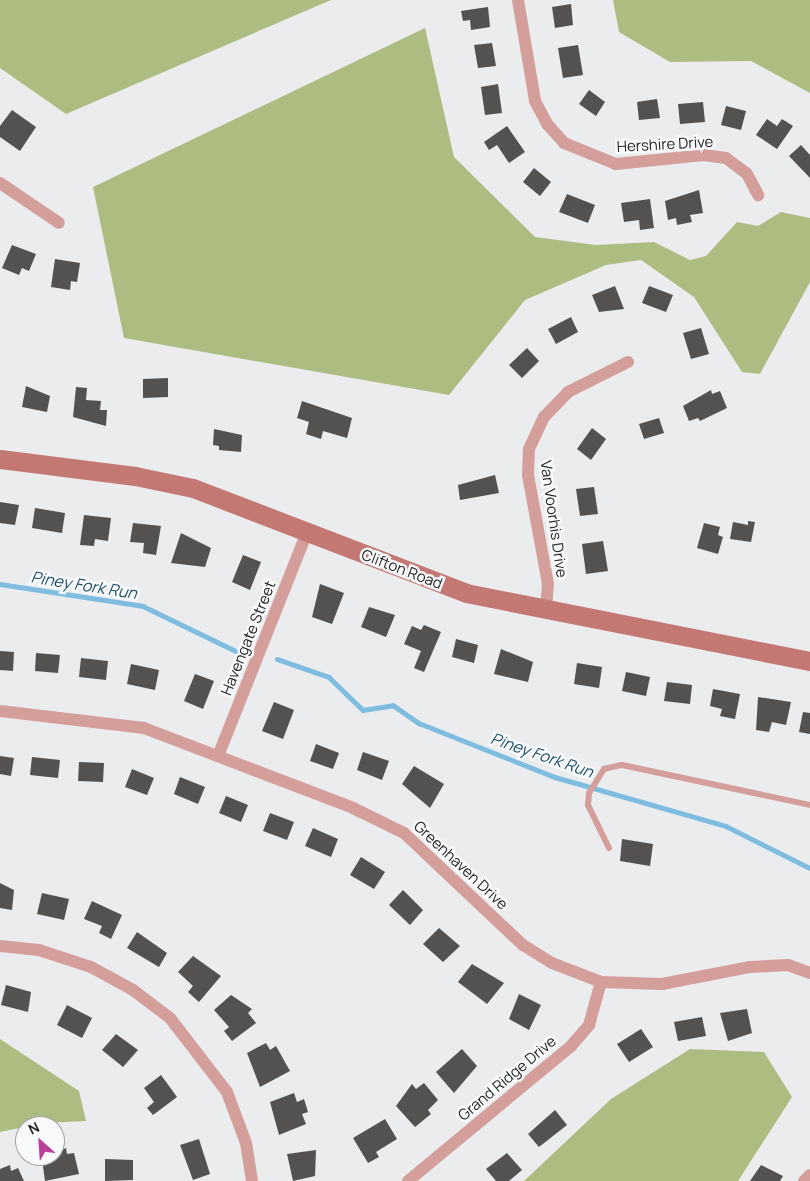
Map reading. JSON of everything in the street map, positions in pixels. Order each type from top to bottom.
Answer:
[{"type":"main road","name":"Clifton Road","points":[[0,459],[173,484],[308,532],[457,590],[546,612],[810,661]]},
{"type":"street","name":"Hershire Drive","points":[[518,0],[535,101],[548,125],[564,143],[616,164],[704,155],[726,158],[747,174],[758,195]]},
{"type":"street","points":[[0,183],[59,223]]},
{"type":"street","name":"Van Voorhis Drive","points":[[546,612],[548,584],[528,475],[529,449],[544,417],[568,392],[628,362]]},
{"type":"street","name":"Havengate Street","points":[[218,756],[308,532]]},
{"type":"street","name":"Greenhaven Drive","points":[[0,711],[144,728],[353,808],[404,833],[523,945],[552,963],[601,982],[662,984],[750,967],[788,965],[810,973]]},
{"type":"street","points":[[0,946],[39,950],[91,967],[133,990],[170,1018],[227,1092],[246,1144],[252,1181]]},
{"type":"street","name":"Grand Ridge Drive","points":[[408,1181],[571,1046],[589,1025],[601,982]]},
{"type":"street","points":[[804,1181],[810,1175]]},
{"type":"lane","points":[[609,848],[588,805],[589,793],[594,782],[604,769],[622,765],[810,805]]},
{"type":"green space","points":[[0,0],[331,0],[66,114],[0,68]]},
{"type":"green space","points":[[613,0],[810,0],[810,93],[751,61],[670,62],[619,32]]},
{"type":"green space","points":[[425,28],[454,157],[535,237],[596,245],[654,242],[690,260],[706,256],[737,222],[758,226],[781,212],[810,218],[810,282],[760,374],[742,372],[694,297],[641,260],[606,265],[525,300],[449,395],[124,338],[93,187]]},
{"type":"green space","points":[[0,1039],[79,1091],[86,1121],[65,1122],[65,1116],[15,1116],[15,1129],[0,1132]]},
{"type":"green space","points":[[690,1049],[764,1052],[792,1097],[738,1181],[524,1181],[611,1099]]},
{"type":"building","points":[[571,4],[573,25],[555,28],[552,7]]},
{"type":"building","points":[[488,7],[490,27],[471,30],[470,20],[463,21],[461,11]]},
{"type":"building","points":[[492,43],[496,66],[478,68],[474,45]]},
{"type":"building","points":[[578,45],[583,75],[563,78],[558,48]]},
{"type":"building","points":[[498,84],[502,113],[485,115],[481,87]]},
{"type":"building","points":[[589,90],[605,102],[596,116],[579,104]]},
{"type":"building","points":[[657,99],[660,118],[639,120],[637,102]]},
{"type":"building","points":[[703,102],[705,122],[680,124],[678,104]]},
{"type":"building","points":[[726,106],[746,111],[741,130],[721,125]]},
{"type":"building","points":[[12,110],[36,127],[20,151],[0,137],[0,126]]},
{"type":"building","points":[[767,119],[777,126],[782,119],[793,126],[777,149],[756,135]]},
{"type":"building","points":[[507,126],[525,152],[509,163],[497,145],[489,150],[484,142]]},
{"type":"building","points":[[801,145],[810,155],[810,178],[789,156]]},
{"type":"building","points":[[534,168],[551,182],[540,196],[523,182]]},
{"type":"building","points":[[699,190],[703,213],[690,215],[692,222],[677,225],[676,218],[668,220],[665,201]]},
{"type":"building","points":[[567,194],[595,205],[588,223],[559,212]]},
{"type":"building","points":[[650,199],[654,228],[640,230],[639,220],[624,222],[621,203]]},
{"type":"building","points":[[12,245],[36,254],[29,271],[22,268],[19,275],[2,268]]},
{"type":"building","points":[[55,259],[80,263],[77,282],[71,281],[70,290],[51,287]]},
{"type":"building","points":[[615,286],[624,309],[599,312],[592,295]]},
{"type":"building","points":[[649,286],[673,295],[666,312],[642,303]]},
{"type":"building","points":[[571,317],[578,332],[556,344],[548,329]]},
{"type":"building","points":[[701,328],[709,354],[691,359],[683,333]]},
{"type":"building","points":[[527,348],[539,361],[522,378],[509,365]]},
{"type":"building","points":[[168,378],[168,397],[143,398],[143,379]]},
{"type":"building","points":[[26,386],[50,396],[47,412],[22,407]]},
{"type":"building","points":[[76,387],[87,388],[86,400],[101,401],[100,410],[107,410],[106,426],[73,417]]},
{"type":"building","points":[[711,390],[712,394],[720,391],[727,408],[700,421],[698,418],[689,421],[683,406]]},
{"type":"building","points":[[302,401],[352,418],[347,438],[323,431],[321,439],[306,434],[309,422],[297,418]]},
{"type":"building","points":[[659,418],[664,433],[644,439],[639,424]]},
{"type":"building","points":[[592,428],[606,439],[591,460],[577,449]]},
{"type":"building","points":[[214,429],[242,435],[241,452],[219,450],[219,446],[213,445]]},
{"type":"building","points":[[495,475],[499,493],[460,500],[458,485]]},
{"type":"building","points":[[594,487],[598,514],[580,516],[576,489]]},
{"type":"building","points":[[0,502],[19,505],[15,525],[0,523]]},
{"type":"building","points":[[35,508],[65,513],[62,533],[32,528]]},
{"type":"building","points":[[84,515],[111,518],[108,541],[95,539],[94,546],[80,545]]},
{"type":"building","points":[[748,521],[755,522],[751,542],[730,539],[733,522],[748,525]]},
{"type":"building","points":[[133,523],[161,526],[156,555],[143,553],[144,543],[130,542]]},
{"type":"building","points":[[704,523],[720,527],[718,535],[723,537],[718,554],[697,548]]},
{"type":"building","points":[[181,533],[211,548],[205,567],[171,563]]},
{"type":"building","points":[[603,541],[608,571],[586,574],[582,544]]},
{"type":"building","points":[[243,555],[261,562],[250,590],[232,582]]},
{"type":"building","points":[[320,584],[344,593],[332,624],[312,617]]},
{"type":"building","points":[[369,607],[395,615],[386,637],[361,627]]},
{"type":"building","points":[[424,625],[441,632],[424,672],[414,668],[421,651],[404,644],[412,626],[421,630]]},
{"type":"building","points":[[456,639],[478,645],[474,663],[452,657]]},
{"type":"building","points":[[501,649],[533,662],[528,682],[494,674]]},
{"type":"building","points":[[0,651],[14,652],[13,671],[0,670]]},
{"type":"building","points":[[36,653],[60,655],[58,673],[35,671]]},
{"type":"building","points":[[81,658],[108,661],[106,680],[79,677]]},
{"type":"building","points":[[577,663],[602,667],[599,688],[574,684]]},
{"type":"building","points":[[131,664],[159,670],[155,690],[127,684]]},
{"type":"building","points":[[626,672],[650,677],[646,696],[622,691]]},
{"type":"building","points":[[195,674],[214,681],[203,709],[184,701]]},
{"type":"building","points":[[667,682],[692,685],[690,704],[664,701]]},
{"type":"building","points":[[713,689],[740,694],[735,719],[720,716],[722,709],[710,706]]},
{"type":"building","points":[[758,697],[791,702],[786,725],[772,722],[769,732],[756,730]]},
{"type":"building","points":[[274,702],[294,710],[283,739],[262,731]]},
{"type":"building","points":[[803,712],[810,713],[810,734],[799,732]]},
{"type":"building","points":[[316,744],[339,753],[333,769],[310,761]]},
{"type":"building","points":[[363,752],[389,761],[382,780],[357,770]]},
{"type":"building","points":[[0,756],[14,758],[11,776],[0,774]]},
{"type":"building","points":[[32,757],[60,760],[58,778],[30,775]]},
{"type":"building","points":[[79,762],[104,763],[103,782],[78,781]]},
{"type":"building","points":[[414,766],[444,784],[430,808],[402,784]]},
{"type":"building","points":[[132,769],[154,778],[147,795],[125,787]]},
{"type":"building","points":[[180,777],[205,787],[198,804],[174,794]]},
{"type":"building","points":[[226,796],[248,805],[241,822],[219,813]]},
{"type":"building","points":[[270,813],[294,822],[287,840],[263,831]]},
{"type":"building","points":[[313,828],[338,839],[331,857],[305,846]]},
{"type":"building","points":[[622,839],[653,844],[650,866],[620,861]]},
{"type":"building","points":[[361,857],[385,872],[374,889],[350,875]]},
{"type":"building","points":[[0,883],[14,890],[12,910],[0,908]]},
{"type":"building","points":[[403,890],[423,910],[410,925],[389,905]]},
{"type":"building","points":[[42,893],[69,899],[64,920],[37,914]]},
{"type":"building","points":[[92,901],[122,915],[111,939],[99,933],[102,926],[84,919]]},
{"type":"building","points":[[439,928],[460,946],[443,962],[423,944]]},
{"type":"building","points":[[137,932],[167,953],[159,967],[127,948]]},
{"type":"building","points":[[193,956],[221,976],[199,1002],[188,992],[193,986],[178,972]]},
{"type":"building","points":[[472,964],[504,983],[487,1004],[458,982]]},
{"type":"building","points":[[6,985],[31,992],[28,1012],[1,1005]]},
{"type":"building","points":[[519,994],[541,1005],[529,1030],[509,1019]]},
{"type":"building","points":[[231,995],[252,1009],[248,1013],[256,1023],[232,1041],[224,1031],[229,1027],[214,1010]]},
{"type":"building","points":[[67,1005],[92,1018],[82,1038],[57,1025]]},
{"type":"building","points":[[747,1009],[752,1033],[728,1041],[720,1013]]},
{"type":"building","points":[[702,1017],[706,1036],[678,1041],[674,1022]]},
{"type":"building","points":[[641,1029],[653,1047],[629,1062],[617,1044]]},
{"type":"building","points":[[116,1034],[138,1050],[123,1067],[102,1050]]},
{"type":"building","points":[[266,1043],[270,1050],[276,1046],[290,1071],[260,1087],[247,1053]]},
{"type":"building","points":[[462,1049],[477,1066],[454,1093],[436,1072]]},
{"type":"building","points":[[161,1075],[177,1097],[153,1115],[147,1108],[154,1102],[144,1088]]},
{"type":"building","points":[[424,1083],[438,1100],[428,1110],[431,1114],[415,1127],[396,1106],[412,1084],[416,1089]]},
{"type":"building","points":[[294,1093],[297,1102],[304,1099],[308,1112],[302,1114],[306,1124],[279,1135],[270,1102]]},
{"type":"building","points":[[555,1110],[567,1125],[539,1147],[528,1134]]},
{"type":"building","points":[[385,1119],[397,1139],[376,1152],[379,1157],[368,1163],[353,1138]]},
{"type":"building","points":[[199,1139],[210,1174],[193,1180],[180,1145]]},
{"type":"building","points":[[65,1148],[67,1154],[74,1153],[79,1174],[45,1181],[43,1166],[65,1166]]},
{"type":"building","points":[[316,1150],[315,1176],[293,1181],[287,1154]]},
{"type":"building","points":[[507,1153],[522,1170],[509,1181],[496,1181],[486,1169]]},
{"type":"building","points":[[105,1159],[133,1160],[133,1180],[105,1181]]},
{"type":"building","points":[[10,1165],[11,1171],[18,1168],[24,1181],[0,1181],[0,1169]]},
{"type":"building","points":[[761,1165],[783,1176],[780,1181],[750,1181]]},
{"type":"waterway","name":"Piney Fork Run","points":[[0,584],[143,606],[244,655]]},
{"type":"waterway","name":"Piney Fork Run","points":[[277,659],[329,677],[363,710],[393,705],[419,723],[555,777],[726,826],[810,868]]}]
